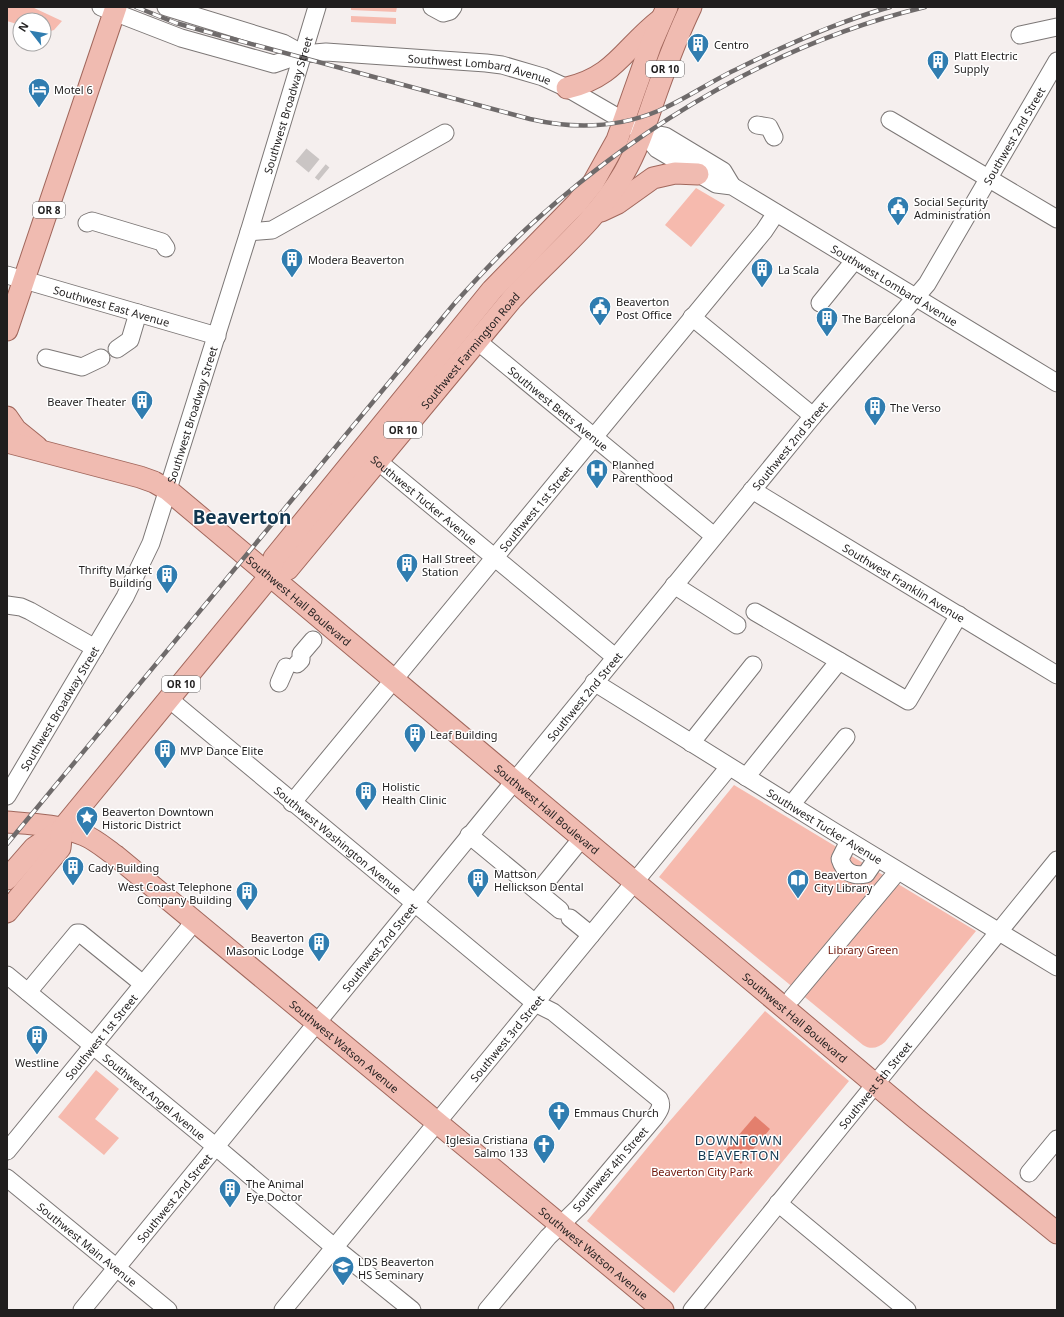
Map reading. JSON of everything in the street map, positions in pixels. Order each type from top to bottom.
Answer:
[{"type":"main road","name":"OR 10","points":[[643,132],[671,54],[691,7]]},
{"type":"main road","name":"OR 8","points":[[7,330],[16,278],[111,9]]},
{"type":"main road","name":"OR 10","points":[[624,121],[664,13]]},
{"type":"main road","points":[[567,88],[594,80],[606,72],[618,62],[664,13]]},
{"type":"main road","name":"Southwest Farmington Road","points":[[7,879],[34,848],[62,829],[269,577],[288,569],[370,454],[492,290],[577,203],[593,183],[611,152],[624,121]]},
{"type":"main road","name":"Southwest Farmington Road","points":[[370,454],[476,340],[532,277],[578,234],[595,214],[624,173],[643,132]]},
{"type":"main road","points":[[595,214],[618,203],[653,178],[675,173],[698,174]]},
{"type":"main road","points":[[7,417],[16,430],[42,452]]},
{"type":"main road","name":"Southwest Hall Boulevard","points":[[7,442],[140,477],[154,482],[168,490],[269,577],[394,679],[876,1084],[1057,1233]]},
{"type":"main road","name":"Southwest Watson Avenue","points":[[7,822],[62,829],[85,836],[111,853],[663,1310]]},
{"type":"main road","points":[[7,912],[60,848],[62,829]]},
{"type":"street","points":[[166,7],[283,43],[303,54]]},
{"type":"street","name":"Southwest Broadway Street","points":[[7,796],[95,648],[143,561],[168,490],[217,336],[317,7]]},
{"type":"street","points":[[432,7],[443,13],[450,11],[453,7]]},
{"type":"street","name":"Southwest Lombard Avenue","points":[[111,9],[181,38],[274,64],[303,54],[326,52],[486,63],[524,71],[567,88],[643,132],[665,136],[723,171],[732,186]]},
{"type":"street","points":[[1020,34],[1057,27]]},
{"type":"street","name":"Southwest 2nd Street","points":[[82,1310],[513,780],[813,416],[914,297],[927,284],[1057,61]]},
{"type":"street","points":[[890,120],[1057,219]]},
{"type":"street","points":[[757,125],[769,128],[774,137]]},
{"type":"street","name":"Southwest Lombard Avenue","points":[[643,132],[657,149],[698,174],[716,184],[732,186],[1057,383]]},
{"type":"street","points":[[249,232],[272,230],[445,133]]},
{"type":"street","name":"Southwest 1st Street","points":[[292,803],[493,557],[768,226],[776,213]]},
{"type":"street","points":[[88,223],[92,221],[162,242],[166,248]]},
{"type":"street","points":[[820,303],[854,261]]},
{"type":"street","name":"Southwest East Avenue","points":[[16,278],[217,336]]},
{"type":"street","points":[[117,349],[130,340],[138,313]]},
{"type":"street","points":[[692,317],[813,416]]},
{"type":"street","name":"Southwest Betts Avenue","points":[[476,340],[714,536]]},
{"type":"street","points":[[46,358],[82,367],[101,358]]},
{"type":"street","name":"Southwest Tucker Avenue","points":[[370,454],[615,657]]},
{"type":"street","name":"Southwest Franklin Avenue","points":[[752,490],[1057,675]]},
{"type":"street","points":[[674,585],[737,624]]},
{"type":"street","points":[[7,605],[21,607],[30,611],[95,648]]},
{"type":"street","points":[[754,612],[908,701],[959,615]]},
{"type":"street","points":[[279,683],[312,640]]},
{"type":"street","points":[[746,777],[839,661]]},
{"type":"street","points":[[691,743],[753,665]]},
{"type":"street","name":"Southwest Tucker Avenue","points":[[594,682],[790,805],[1057,967]]},
{"type":"street","name":"Southwest Washington Avenue","points":[[169,699],[292,803],[535,1002],[553,1012],[659,1098]]},
{"type":"street","points":[[790,805],[846,737]]},
{"type":"street","name":"Southwest 3rd Street","points":[[283,1310],[729,766]]},
{"type":"street","points":[[469,835],[591,935]]},
{"type":"street","points":[[538,892],[582,838]]},
{"type":"street","points":[[849,841],[840,858],[846,871],[859,876],[866,874],[877,858]]},
{"type":"street","name":"Southwest 5th Street","points":[[692,1310],[778,1202],[876,1084],[1057,860]]},
{"type":"street","points":[[792,998],[893,877]]},
{"type":"street","name":"Southwest 1st Street","points":[[7,1151],[194,922]]},
{"type":"street","points":[[28,992],[77,933],[80,933],[143,984]]},
{"type":"street","name":"Southwest Angel Avenue","points":[[7,975],[412,1310]]},
{"type":"street","name":"Southwest 4th Street","points":[[487,1310],[559,1225],[579,1207],[655,1117],[661,1109],[659,1098]]},
{"type":"street","points":[[1029,1173],[1057,1138]]},
{"type":"street","name":"Southwest Main Avenue","points":[[7,1178],[118,1267],[168,1310]]},
{"type":"street","points":[[778,1202],[897,1307]]},
{"type":"green space","points":[[7,7],[32,7],[43,12],[12,12],[12,23],[7,21]]},
{"type":"green space","points":[[351,7],[397,7],[396,12],[351,10]]},
{"type":"green space","points":[[52,16],[62,21],[52,31]]},
{"type":"green space","points":[[351,16],[396,18],[396,24],[351,22]]},
{"type":"green space","points":[[696,188],[725,205],[691,247],[665,225]]},
{"type":"green space","name":"Library Green","points":[[734,785],[976,931],[885,1042],[880,1046],[872,1048],[863,1045],[659,877]]},
{"type":"green space","name":"Beaverton City Park","points":[[765,1011],[849,1081],[674,1293],[587,1221],[662,1130]]},
{"type":"green space","points":[[96,1070],[119,1089],[95,1119],[119,1138],[104,1155],[58,1117]]},
{"type":"shaded area","points":[[755,1116],[770,1129],[741,1164],[725,1151]]},
{"type":"tunnel","points":[[301,155],[324,174]]},
{"type":"railway","points":[[136,7],[176,23],[218,35],[530,119],[579,125],[611,124],[642,117],[658,111],[729,73],[794,42],[851,19],[890,7]]},
{"type":"railway","points":[[7,844],[454,304],[494,261],[536,220],[578,184],[623,150],[669,118],[717,90],[767,64],[819,41],[871,22],[925,7]]},
{"type":"place","name":"Centro","points":[[698,64]]},
{"type":"place","name":"Platt Electric Supply","points":[[938,80]]},
{"type":"place","name":"Motel 6","points":[[39,108]]},
{"type":"place","name":"Social Security Administration","points":[[898,226]]},
{"type":"place","name":"Modera Beaverton","points":[[292,278]]},
{"type":"place","name":"La Scala","points":[[762,288]]},
{"type":"place","name":"Beaverton Post Office","points":[[600,326]]},
{"type":"place","name":"The Barcelona","points":[[827,338]]},
{"type":"place","name":"Beaver Theater","points":[[142,420]]},
{"type":"place","name":"The Verso","points":[[875,426]]},
{"type":"place","name":"Planned Parenthood","points":[[597,490]]},
{"type":"place","name":"Hall Street Station","points":[[407,584]]},
{"type":"place","name":"Thrifty Market Building","points":[[167,594]]},
{"type":"place","name":"Leaf Building","points":[[415,754]]},
{"type":"place","name":"MVP Dance Elite","points":[[165,770]]},
{"type":"place","name":"Holistic Health Clinic","points":[[366,812]]},
{"type":"place","name":"Beaverton Downtown Historic District","points":[[87,836]]},
{"type":"place","name":"Cady Building","points":[[73,886]]},
{"type":"place","name":"Mattson Hellickson Dental","points":[[478,898]]},
{"type":"place","name":"Beaverton City Library","points":[[798,900]]},
{"type":"place","name":"West Coast Telephone Company Building","points":[[247,912]]},
{"type":"place","name":"Beaverton Masonic Lodge","points":[[319,962]]},
{"type":"place","name":"Westline","points":[[37,1056]]},
{"type":"place","name":"Emmaus Church","points":[[559,1132]]},
{"type":"place","name":"Iglesia Cristiana Salmo 133","points":[[544,1164]]},
{"type":"place","name":"The Animal Eye Doctor","points":[[230,1208]]},
{"type":"place","name":"LDS Beaverton HS Seminary","points":[[343,1286]]},
{"type":"district","name":"Beaverton","points":[[242,517]]},
{"type":"district","name":"DOWNTOWN BEAVERTON","points":[[739,1148]]}]
